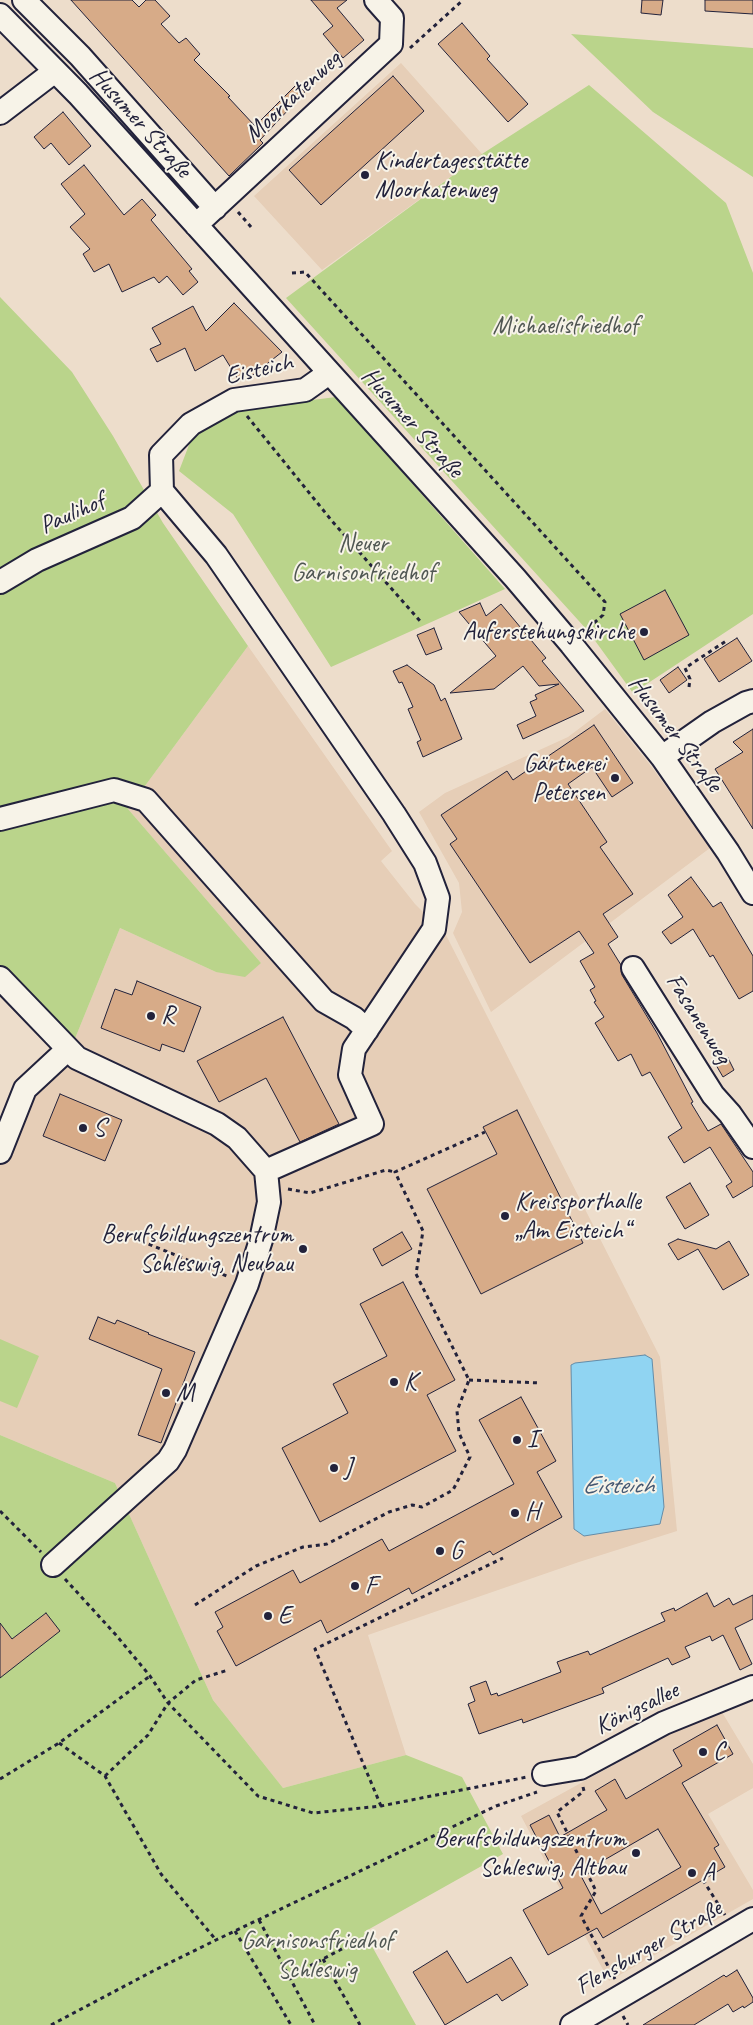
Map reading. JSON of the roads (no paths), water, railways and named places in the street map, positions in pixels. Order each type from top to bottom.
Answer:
[{"type":"street","name":"Husumer Straße","points":[[24,0],[80,56],[224,208]]},
{"type":"street","name":"Moorkatenweg","points":[[196,225],[224,208],[391,44],[392,18],[376,0]]},
{"type":"street","name":"Husumer Straße","points":[[0,16],[78,94],[515,578],[662,757],[728,852],[753,893]]},
{"type":"street","points":[[0,113],[55,71]]},
{"type":"street","name":"Eisteich","points":[[162,491],[161,455],[191,424],[234,400],[306,390],[329,373]]},
{"type":"street","points":[[162,491],[216,556],[394,814],[425,862],[438,898],[434,929],[354,1049],[350,1075],[372,1124],[266,1172]]},
{"type":"street","name":"Paulihof","points":[[0,582],[38,560],[132,518],[162,491]]},
{"type":"street","points":[[662,757],[712,722],[753,701]]},
{"type":"street","points":[[0,818],[114,790],[146,800],[324,1001],[354,1018],[367,1030]]},
{"type":"street","name":"Fasanenweg","points":[[633,968],[713,1095],[730,1114],[753,1148]]},
{"type":"street","points":[[0,978],[72,1054],[216,1124],[237,1138],[266,1172],[269,1202],[261,1240],[247,1284],[175,1450],[168,1460],[53,1565]]},
{"type":"street","points":[[0,1152],[25,1090],[72,1054]]},
{"type":"street","name":"Königsallee","points":[[544,1774],[580,1768],[664,1723],[753,1687]]},
{"type":"street","name":"Flensburger Straße","points":[[572,2025],[744,1924]]},
{"type":"water","name":"Eisteich","points":[[645,1355],[652,1359],[664,1507],[660,1524],[584,1536],[574,1529],[571,1365]]},
{"type":"place","name":"Kindertagesstätte Moorkatenweg","points":[[365,175]]},
{"type":"place","name":"Auferstehungskirche","points":[[644,632]]},
{"type":"place","name":"Gärtnerei Petersen","points":[[615,778]]},
{"type":"place","name":"R","points":[[151,1016]]},
{"type":"place","name":"S","points":[[83,1128]]},
{"type":"place","name":"Kreissporthalle „Am Eisteich“","points":[[505,1216]]},
{"type":"place","name":"Berufsbildungszentrum Schleswig, Neubau","points":[[303,1249]]},
{"type":"place","name":"K","points":[[394,1382]]},
{"type":"place","name":"M","points":[[166,1393]]},
{"type":"place","name":"I","points":[[517,1440]]},
{"type":"place","name":"J","points":[[334,1468]]},
{"type":"place","name":"H","points":[[515,1513]]},
{"type":"place","name":"G","points":[[440,1551]]},
{"type":"place","name":"F","points":[[355,1586]]},
{"type":"place","name":"E","points":[[268,1616]]},
{"type":"place","name":"C","points":[[703,1752]]},
{"type":"place","name":"Berufsbildungszentrum Schleswig, Altbau","points":[[636,1853]]},
{"type":"place","name":"A","points":[[692,1873]]},
{"type":"park label","name":"Michaelisfriedhof","points":[[565,326]]},
{"type":"park label","name":"Neuer Garnisonfriedhof","points":[[363,558]]},
{"type":"park label","name":"Garnisonsfriedhof Schleswig","points":[[317,1956]]}]
